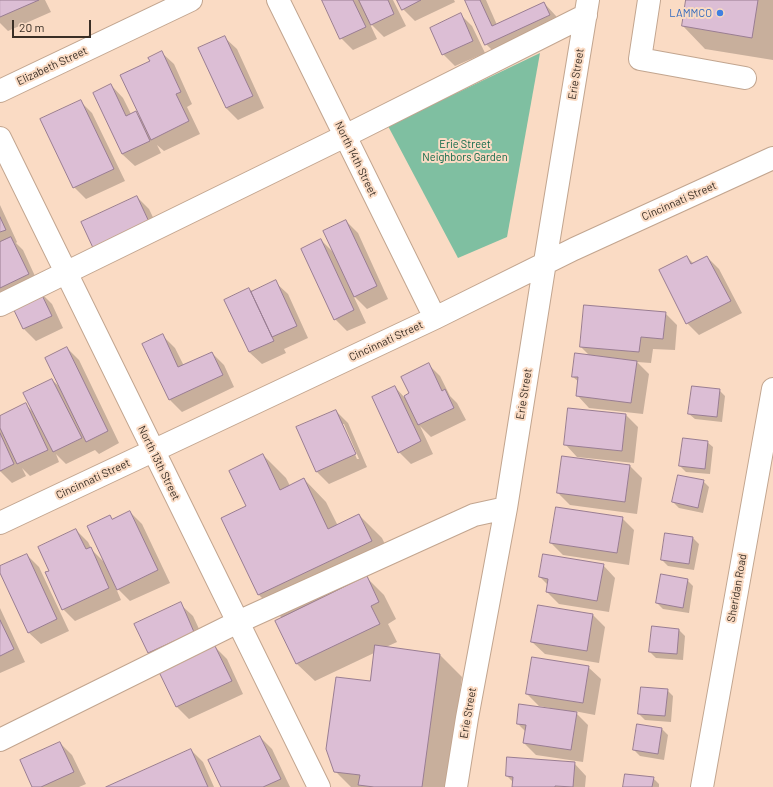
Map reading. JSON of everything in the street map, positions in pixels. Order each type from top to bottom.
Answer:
[{"type":"street","name":"Elizabeth Street","points":[[0,91],[191,0]]},
{"type":"street","name":"North 14th Street","points":[[278,0],[435,318]]},
{"type":"street","points":[[649,0],[640,59],[745,78]]},
{"type":"street","points":[[0,305],[345,136],[587,7]]},
{"type":"street","name":"Erie Street","points":[[456,787],[466,718],[506,508],[587,7]]},
{"type":"street","name":"North 13th Street","points":[[0,138],[319,787]]},
{"type":"street","name":"Cincinnati Street","points":[[0,523],[435,318],[545,262],[773,158]]},
{"type":"street","name":"Sheridan Road","points":[[702,787],[765,479],[773,389]]},
{"type":"street","points":[[0,740],[238,622],[474,515],[506,508]]},
{"type":"green space","name":"Erie Street Neighbors Garden","points":[[540,53],[507,237],[458,258],[388,126]]},
{"type":"building","points":[[0,0],[39,0],[0,17]]},
{"type":"building","points":[[322,0],[353,0],[366,27],[340,39]]},
{"type":"building","points":[[359,0],[388,0],[394,14],[371,25]]},
{"type":"building","points":[[397,0],[421,0],[402,10]]},
{"type":"building","points":[[465,0],[480,0],[492,26],[544,2],[550,15],[485,45]]},
{"type":"building","name":"LAMMCO","points":[[686,0],[758,0],[752,38],[682,26]]},
{"type":"building","points":[[461,13],[473,41],[442,55],[430,28]]},
{"type":"building","points":[[225,36],[253,96],[226,108],[198,48]]},
{"type":"building","points":[[162,51],[181,92],[176,94],[189,121],[151,140],[120,75],[150,61],[148,58]]},
{"type":"building","points":[[111,84],[126,116],[136,111],[150,141],[122,154],[93,93]]},
{"type":"building","points":[[81,100],[114,169],[73,188],[40,119]]},
{"type":"building","points":[[137,196],[150,224],[94,250],[81,222]]},
{"type":"building","points":[[0,217],[6,230],[0,232]]},
{"type":"building","points":[[346,220],[377,286],[354,297],[323,231]]},
{"type":"building","points":[[11,237],[29,274],[0,288],[0,242]]},
{"type":"building","points":[[321,239],[354,310],[334,320],[301,249]]},
{"type":"building","points":[[687,256],[691,264],[707,256],[731,301],[686,324],[659,270]]},
{"type":"building","points":[[276,280],[297,326],[272,337],[251,292]]},
{"type":"building","points":[[249,288],[274,341],[249,352],[224,300]]},
{"type":"building","points":[[40,291],[52,316],[23,329],[11,304]]},
{"type":"building","points":[[584,305],[666,312],[663,339],[641,337],[639,352],[580,347]]},
{"type":"building","points":[[163,334],[178,367],[212,352],[223,375],[169,400],[142,344]]},
{"type":"building","points":[[67,347],[108,431],[86,442],[45,358]]},
{"type":"building","points":[[575,353],[637,361],[631,403],[576,396],[578,377],[572,377]]},
{"type":"building","points":[[429,363],[442,391],[445,389],[454,408],[418,425],[404,396],[409,393],[401,377]]},
{"type":"building","points":[[52,379],[82,438],[53,452],[23,393]]},
{"type":"building","points":[[395,386],[421,441],[398,453],[372,397]]},
{"type":"building","points":[[692,386],[720,389],[717,417],[688,414]]},
{"type":"building","points":[[26,403],[48,450],[17,464],[0,428],[0,416]]},
{"type":"building","points":[[568,408],[626,414],[622,451],[564,445]]},
{"type":"building","points":[[336,410],[356,454],[316,472],[296,427]]},
{"type":"building","points":[[0,433],[14,464],[0,471]]},
{"type":"building","points":[[683,438],[708,441],[705,469],[679,466]]},
{"type":"building","points":[[263,454],[280,490],[304,478],[328,529],[359,514],[372,541],[258,595],[221,518],[246,506],[229,471]]},
{"type":"building","points":[[562,456],[630,465],[625,502],[557,493]]},
{"type":"building","points":[[678,475],[704,480],[698,508],[672,502]]},
{"type":"building","points":[[556,507],[623,517],[617,553],[550,543]]},
{"type":"building","points":[[130,511],[158,570],[117,590],[87,526],[110,515],[112,519]]},
{"type":"building","points":[[76,529],[86,549],[91,547],[109,588],[62,610],[45,572],[49,571],[38,547]]},
{"type":"building","points":[[665,533],[693,537],[689,564],[661,560]]},
{"type":"building","points":[[27,554],[57,619],[28,633],[0,573],[0,566]]},
{"type":"building","points":[[543,554],[604,564],[597,601],[546,592],[548,579],[539,577]]},
{"type":"building","points":[[661,574],[688,579],[683,608],[656,603]]},
{"type":"building","points":[[367,576],[379,602],[371,606],[380,624],[296,664],[275,621]]},
{"type":"building","points":[[181,602],[194,632],[148,653],[134,624]]},
{"type":"building","points":[[538,605],[593,614],[587,651],[531,642]]},
{"type":"building","points":[[0,620],[14,649],[0,656]]},
{"type":"building","points":[[652,626],[679,629],[677,654],[649,652]]},
{"type":"building","points":[[375,645],[440,654],[422,787],[374,787],[358,785],[360,775],[334,772],[326,749],[336,677],[370,681]]},
{"type":"building","points":[[215,646],[232,681],[176,707],[159,672]]},
{"type":"building","points":[[532,657],[589,666],[583,703],[526,694]]},
{"type":"building","points":[[641,687],[668,689],[665,716],[638,714]]},
{"type":"building","points":[[519,704],[577,712],[571,750],[523,743],[526,725],[517,724]]},
{"type":"building","points":[[637,724],[662,728],[658,754],[633,750]]},
{"type":"building","points":[[260,736],[281,779],[263,787],[221,787],[208,760]]},
{"type":"building","points":[[60,742],[74,772],[41,787],[32,787],[20,760]]},
{"type":"building","points":[[191,749],[208,787],[106,787]]},
{"type":"building","points":[[507,757],[575,762],[573,787],[512,787],[513,777],[506,776]]},
{"type":"building","points":[[625,774],[654,777],[652,787],[623,787]]},
{"type":"place","name":"LAMMCO","points":[[720,13]]}]
